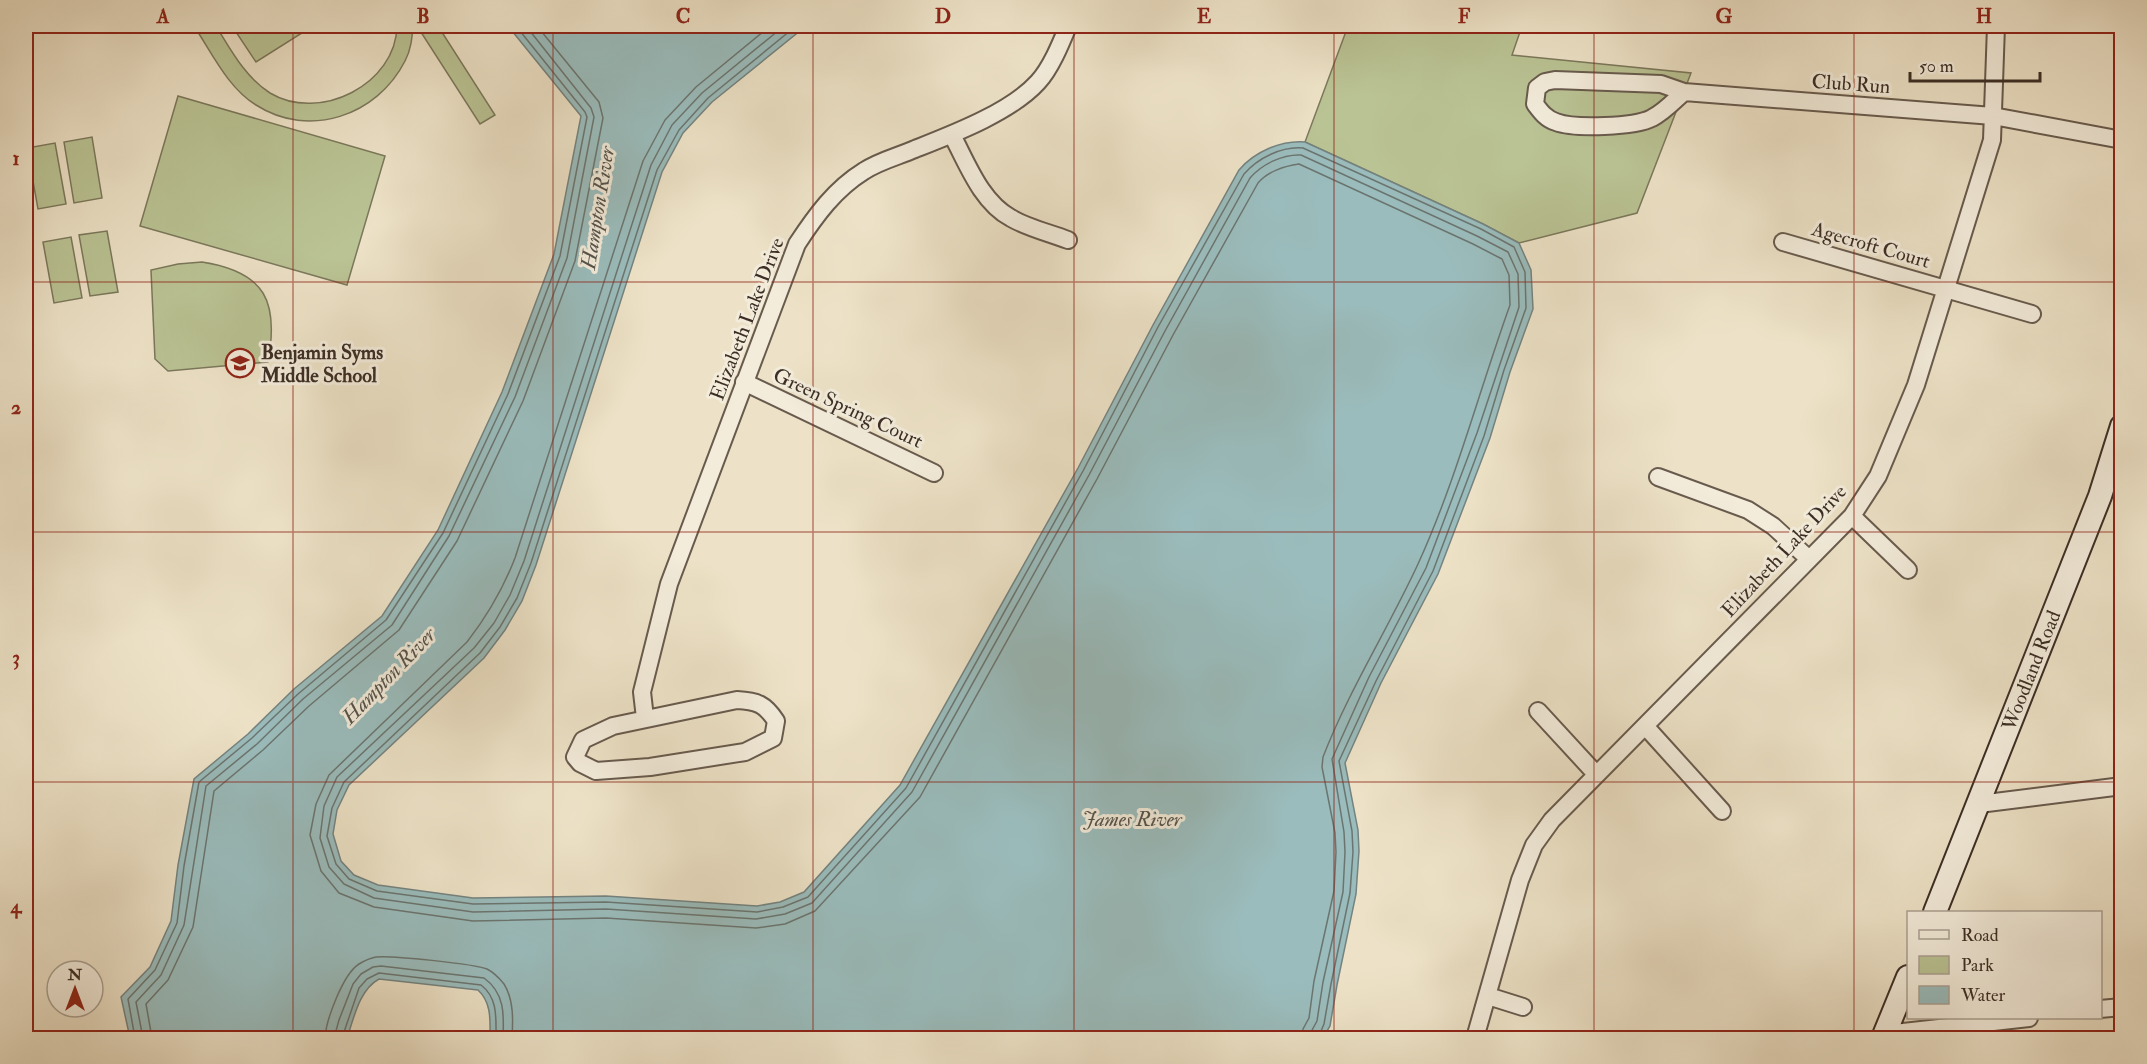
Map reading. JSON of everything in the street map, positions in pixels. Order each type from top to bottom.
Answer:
[{"type":"main road","name":"Woodland Road","points":[[1935,911],[2100,496],[2121,426]]},
{"type":"main road","points":[[1884,1036],[1907,979]]},
{"type":"street","name":"Elizabeth Lake Drive","points":[[645,718],[642,692],[669,584],[797,244],[816,214],[839,189],[866,169],[952,135],[1005,109],[1039,82],[1059,48],[1068,26]]},
{"type":"street","name":"Elizabeth Lake Drive","points":[[1475,1038],[1520,880],[1534,845],[1552,820],[1596,774],[1646,727],[1852,516],[1878,476],[1916,385],[1992,140],[1996,26]]},
{"type":"street","name":"Club Run","points":[[1684,92],[1670,106],[1651,119],[1639,123],[1612,126],[1556,122],[1543,115],[1535,104],[1537,88],[1545,82],[1555,80],[1661,84],[1684,92],[1993,116],[2121,140]]},
{"type":"street","points":[[952,135],[991,202],[1010,218],[1068,240]]},
{"type":"street","name":"Agecroft Court","points":[[1783,242],[2032,314]]},
{"type":"street","name":"Green Spring Court","points":[[744,382],[934,472]]},
{"type":"street","points":[[1658,477],[1748,510],[1773,526],[1809,559]]},
{"type":"street","points":[[1852,516],[1908,570]]},
{"type":"street","points":[[737,700],[754,701],[768,710],[776,721],[773,738],[745,752],[650,767],[596,771],[580,763],[575,757],[583,740],[594,733],[645,718],[737,700]]},
{"type":"street","points":[[1538,711],[1596,774]]},
{"type":"street","points":[[1646,727],[1722,811]]},
{"type":"street","points":[[1979,804],[2121,786]]},
{"type":"street","points":[[1488,996],[1523,1007]]},
{"type":"street","points":[[2102,1009],[2121,1007]]},
{"type":"street","points":[[1884,1036],[2014,1019]]},
{"type":"green space","points":[[194,26],[216,26],[246,71],[270,93],[290,101],[311,103],[332,100],[370,81],[384,65],[393,47],[397,26],[413,26],[410,48],[393,80],[377,96],[360,108],[319,121],[298,120],[276,115],[246,98],[221,69]]},
{"type":"green space","points":[[232,26],[313,26],[256,62]]},
{"type":"green space","points":[[417,26],[438,26],[495,115],[480,124]]},
{"type":"green space","points":[[1348,26],[1522,26],[1512,55],[1691,73],[1637,213],[1519,243],[1483,224],[1305,142]]},
{"type":"green space","points":[[178,96],[385,156],[347,285],[140,226]]},
{"type":"green space","points":[[92,137],[102,198],[74,203],[64,142]]},
{"type":"green space","points":[[55,143],[66,204],[38,209],[27,148]]},
{"type":"green space","points":[[107,231],[118,292],[90,296],[79,235]]},
{"type":"green space","points":[[71,237],[82,298],[54,303],[43,242]]},
{"type":"green space","points":[[202,262],[241,273],[254,282],[263,293],[269,307],[271,322],[268,362],[168,371],[155,359],[151,270]]},
{"type":"water","name":"James River","points":[[508,26],[806,26],[712,102],[683,133],[662,172],[536,565],[522,601],[505,630],[484,658],[349,785],[337,810],[333,834],[341,861],[354,875],[378,885],[473,898],[606,896],[757,906],[780,902],[804,892],[900,785],[1078,468],[1153,325],[1239,170],[1252,158],[1269,148],[1287,143],[1305,142],[1483,224],[1519,243],[1531,270],[1533,309],[1510,372],[1490,438],[1438,574],[1381,683],[1345,763],[1358,830],[1356,894],[1330,1026],[1323,1038],[490,1038],[488,1006],[478,990],[379,979],[362,997],[347,1038],[130,1038],[121,997],[150,967],[171,921],[178,865],[194,779],[248,734],[294,689],[382,616],[438,530],[502,392],[554,254],[581,116]]},
{"type":"place","name":"Benjamin Syms Middle School","points":[[240,363]]},
{"type":"water label","name":"Hampton River","points":[[598,208]]},
{"type":"water label","name":"Hampton River","points":[[389,676]]}]
